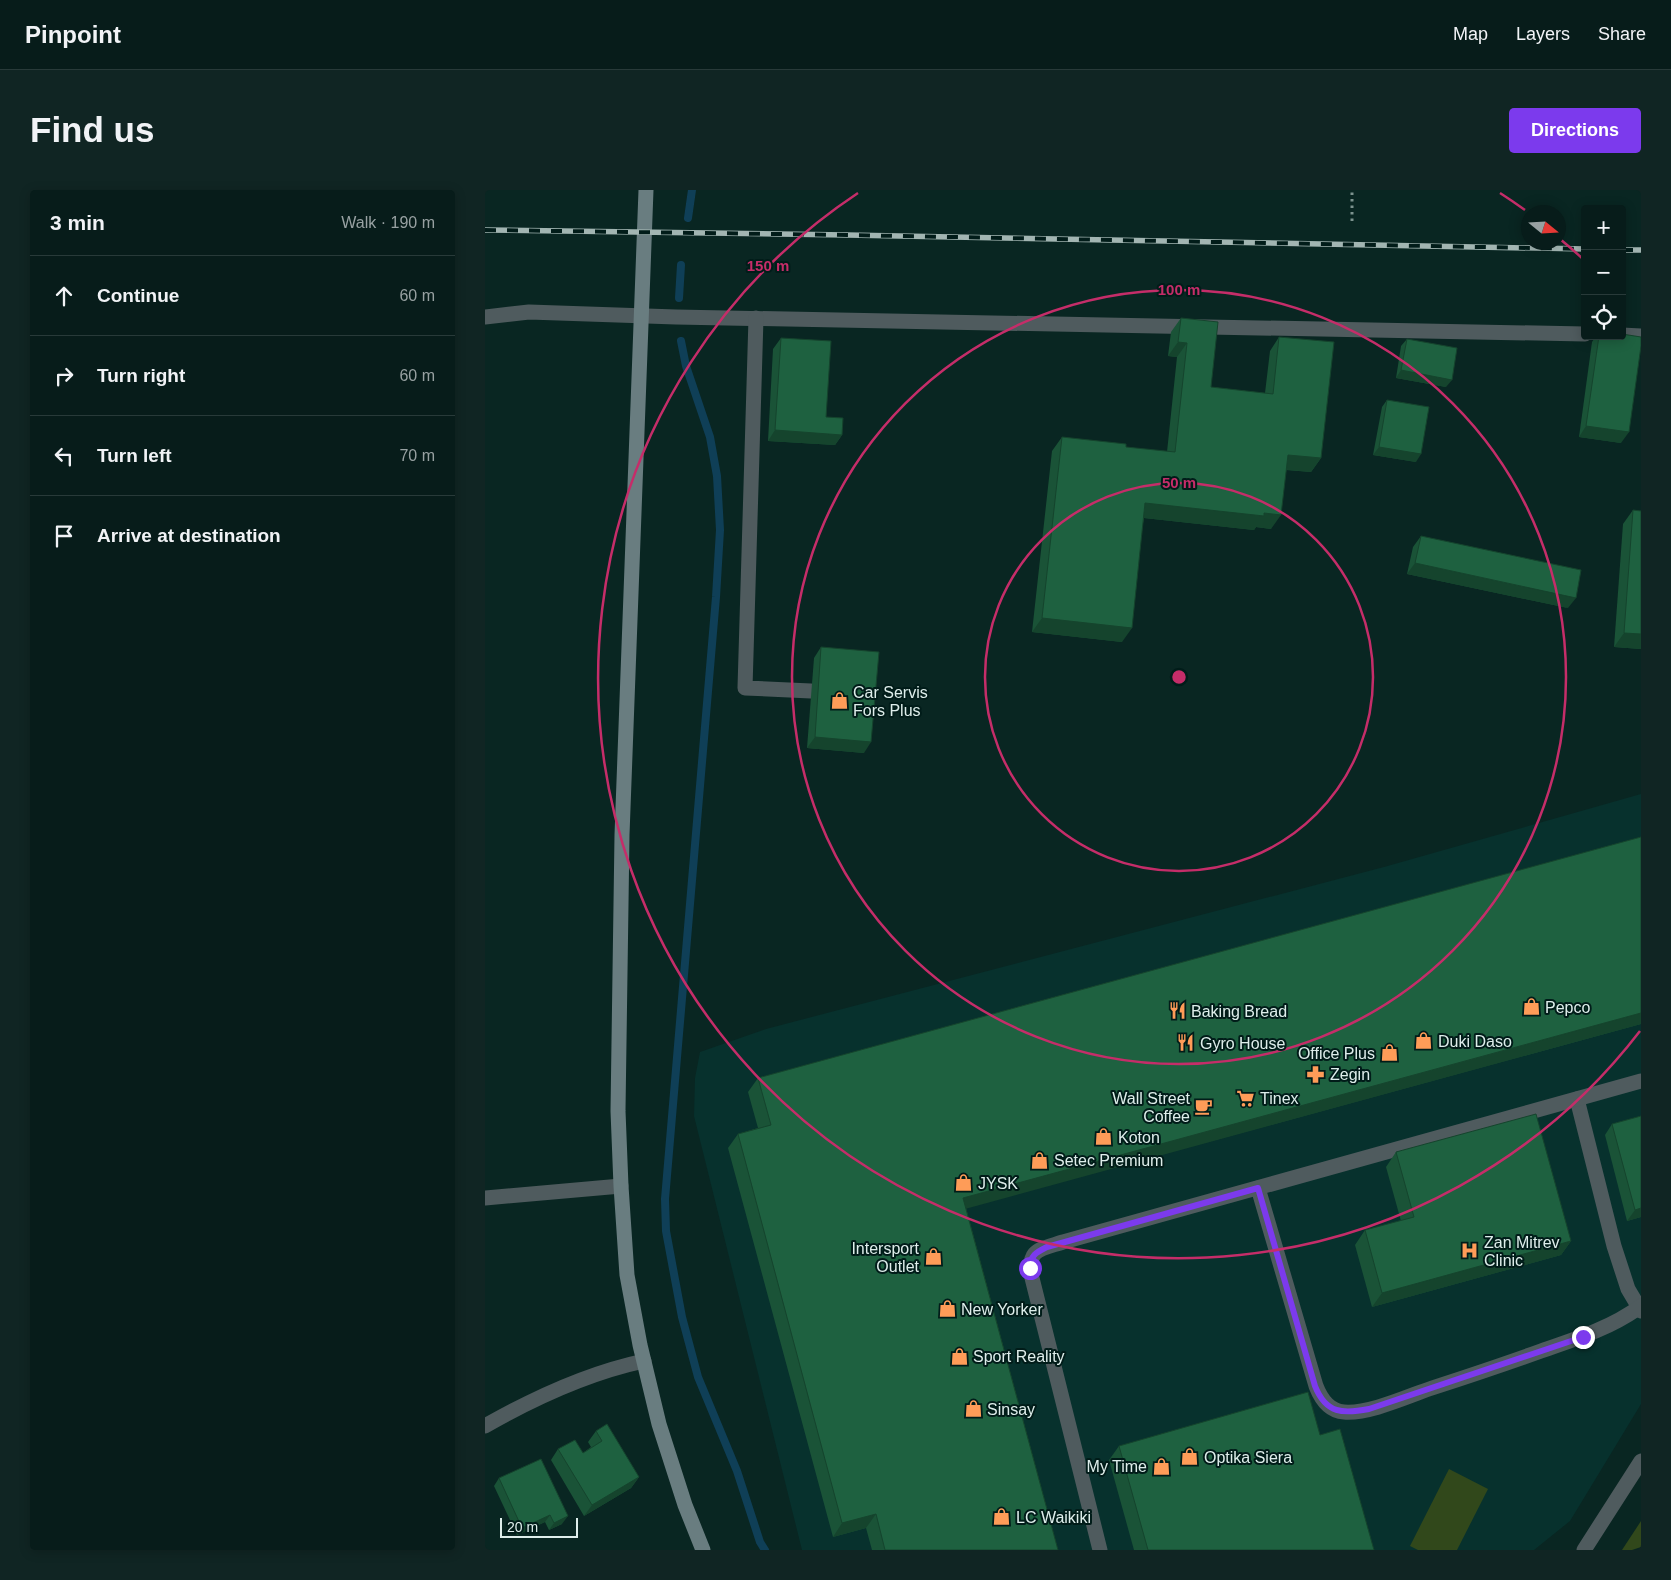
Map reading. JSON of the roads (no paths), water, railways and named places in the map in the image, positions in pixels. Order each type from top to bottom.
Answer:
[{"type":"main road","points":[[646,190],[622,835],[618,1102],[621,1186],[627,1275],[644,1361],[659,1424],[685,1505],[703,1550]]},
{"type":"street","points":[[485,317],[529,312],[1581,334]]},
{"type":"street","points":[[756,318],[745,688],[811,691]]},
{"type":"street","points":[[1626,335],[1641,336]]},
{"type":"street","points":[[1100,1550],[1032,1278],[1030,1260],[1033,1255],[1063,1242],[1641,1081]]},
{"type":"street","points":[[1258,1188],[1319,1395],[1325,1404],[1333,1410],[1343,1412],[1369,1409],[1601,1329],[1640,1308],[1628,1289],[1614,1246],[1577,1099]]},
{"type":"street","points":[[485,1198],[621,1186]]},
{"type":"street","points":[[485,1426],[562,1388],[621,1366],[644,1361]]},
{"type":"street","points":[[1584,1550],[1641,1461]]},
{"type":"waterway","points":[[688,218],[692,190]]},
{"type":"waterway","points":[[679,298],[681,265]]},
{"type":"waterway","points":[[681,341],[686,366],[710,437],[717,476],[720,530],[716,597],[665,1199],[666,1231],[682,1317],[698,1377],[737,1471],[760,1542],[765,1550]]},
{"type":"railway","points":[[485,230],[1581,249]]},
{"type":"railway","points":[[1626,250],[1641,250]]},
{"type":"place","name":"Car Servis Fors Plus","points":[[839,701]]},
{"type":"place","name":"Pepco","points":[[1531,1007]]},
{"type":"place","name":"Baking Bread","points":[[1177,1011]]},
{"type":"place","name":"Duki Daso","points":[[1424,1041]]},
{"type":"place","name":"Gyro House","points":[[1186,1043]]},
{"type":"place","name":"Office Plus","points":[[1389,1053]]},
{"type":"place","name":"Zegin","points":[[1316,1074]]},
{"type":"place","name":"Tinex","points":[[1246,1098]]},
{"type":"place","name":"Wall Street Coffee","points":[[1204,1107]]},
{"type":"place","name":"Koton","points":[[1104,1137]]},
{"type":"place","name":"Setec Premium","points":[[1040,1160]]},
{"type":"place","name":"JYSK","points":[[964,1183]]},
{"type":"place","name":"Zan Mitrev Clinic","points":[[1470,1251]]},
{"type":"place","name":"Intersport Outlet","points":[[933,1257]]},
{"type":"place","name":"New Yorker","points":[[947,1309]]},
{"type":"place","name":"Sport Reality","points":[[959,1356]]},
{"type":"place","name":"Sinsay","points":[[973,1409]]},
{"type":"place","name":"Optika Siera","points":[[1190,1457]]},
{"type":"place","name":"My Time","points":[[1161,1466]]},
{"type":"place","name":"LC Waikiki","points":[[1002,1517]]}]
